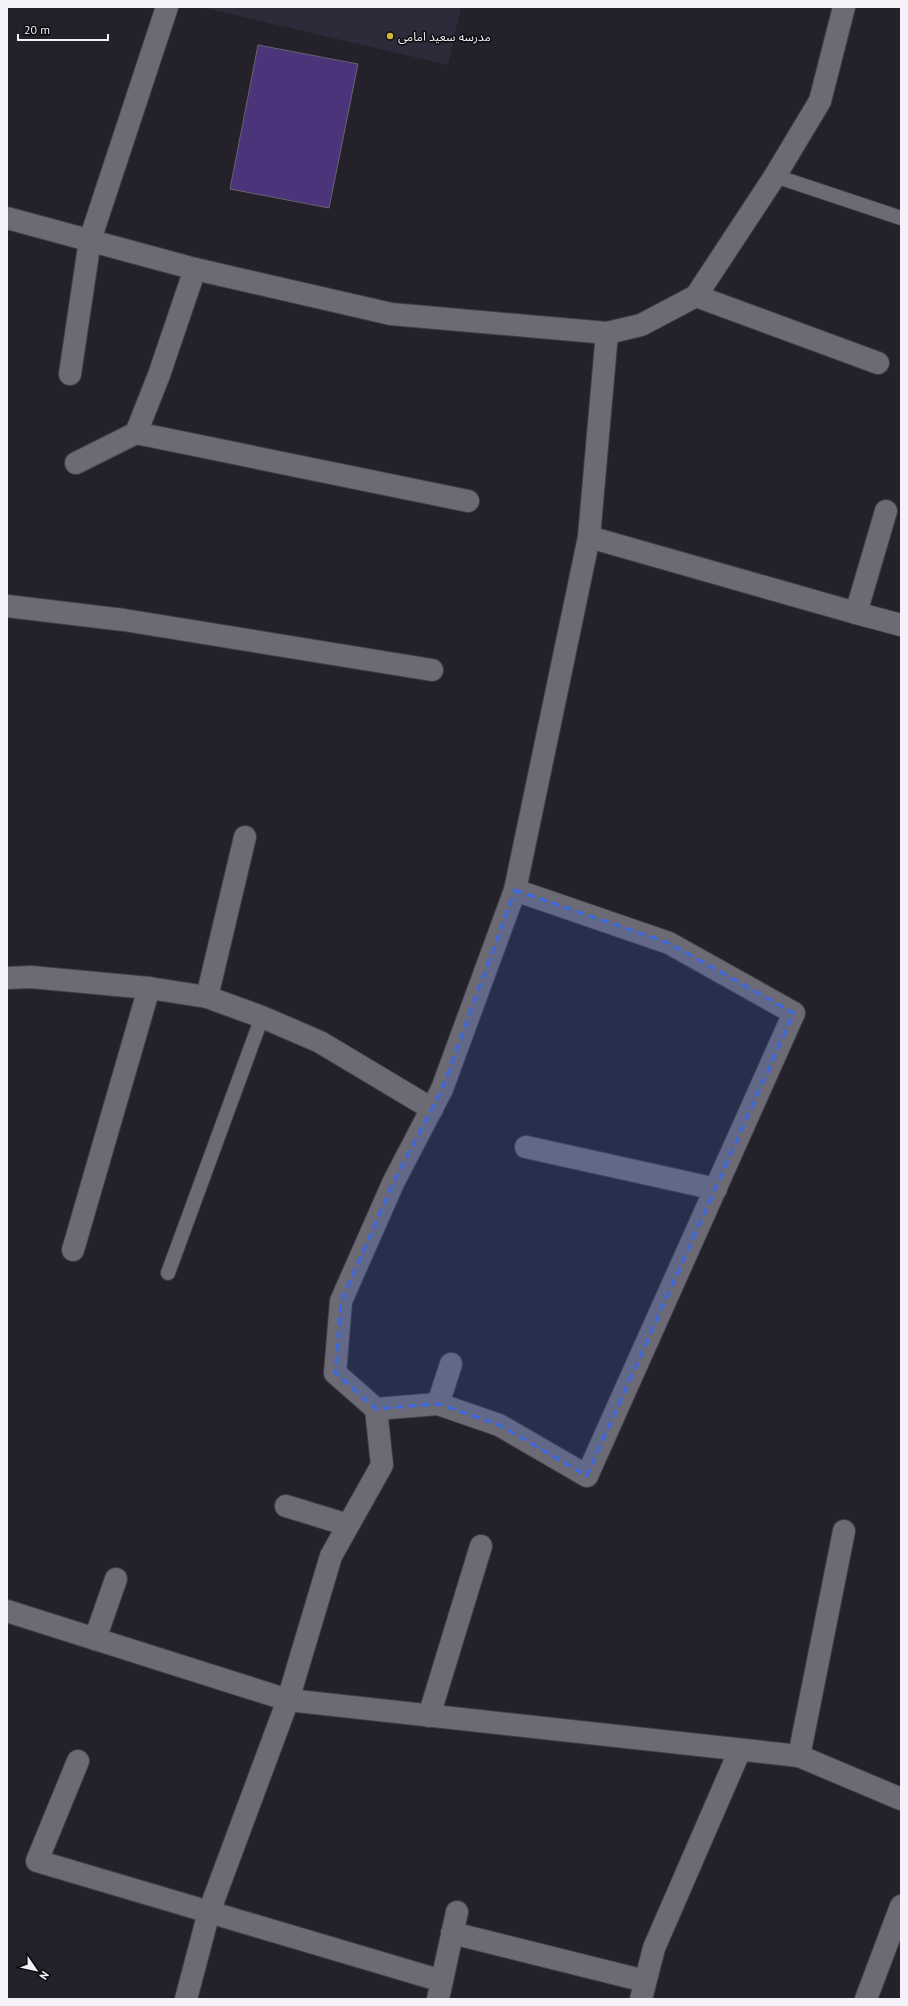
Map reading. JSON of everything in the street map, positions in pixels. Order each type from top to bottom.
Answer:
[{"type":"street","points":[[70,374],[90,240],[167,7]]},
{"type":"street","points":[[7,218],[195,269],[391,314],[607,333],[641,325],[696,296],[776,176],[820,100],[844,7]]},
{"type":"street","points":[[136,433],[159,375],[195,269]]},
{"type":"street","points":[[696,296],[878,363]]},
{"type":"street","points":[[186,1999],[209,1912],[288,1700],[331,1556],[382,1465],[376,1409],[335,1373],[341,1301],[394,1181],[442,1089],[515,890],[589,538],[607,333]]},
{"type":"street","points":[[76,463],[136,433],[468,501]]},
{"type":"street","points":[[856,613],[886,511]]},
{"type":"street","points":[[589,538],[901,625]]},
{"type":"street","points":[[7,606],[124,620],[432,670]]},
{"type":"street","points":[[207,997],[245,837]]},
{"type":"street","points":[[376,1409],[438,1404],[499,1425],[587,1476],[794,1013],[669,943],[515,890]]},
{"type":"street","points":[[7,978],[31,977],[149,988],[207,997],[262,1017],[320,1042],[432,1109]]},
{"type":"street","points":[[73,1250],[149,988]]},
{"type":"street","points":[[526,1147],[716,1189]]},
{"type":"street","points":[[438,1404],[451,1364]]},
{"type":"street","points":[[286,1506],[348,1525]]},
{"type":"street","points":[[799,1756],[844,1531]]},
{"type":"street","points":[[429,1716],[481,1546]]},
{"type":"street","points":[[95,1639],[116,1580]]},
{"type":"street","points":[[7,1611],[288,1700],[799,1756],[901,1800]]},
{"type":"street","points":[[452,1933],[643,1990],[654,1948],[740,1750]]},
{"type":"street","points":[[78,1761],[37,1861],[209,1912],[440,1990],[457,1912]]},
{"type":"street","points":[[866,1999],[901,1906]]},
{"type":"lane","points":[[776,176],[901,218]]},
{"type":"lane","points":[[168,1273],[262,1017]]},
{"type":"highlighted area","points":[[515,890],[669,943],[794,1013],[587,1476],[499,1425],[438,1404],[376,1409],[335,1373],[341,1301],[394,1181],[442,1089]]},
{"type":"shaded area","name":"مدرسه سعید امامی","points":[[201,7],[461,7],[448,65]]},
{"type":"building","points":[[258,45],[358,64],[329,208],[230,189]]},
{"type":"place","name":"مدرسه سعید امامی","points":[[390,36]]}]
